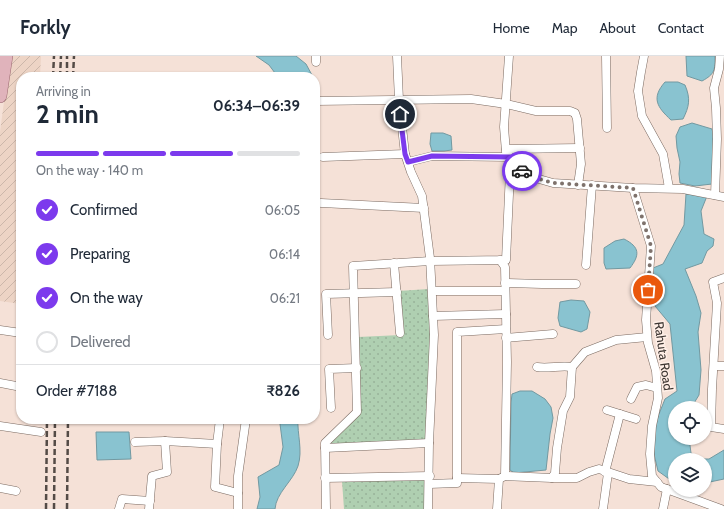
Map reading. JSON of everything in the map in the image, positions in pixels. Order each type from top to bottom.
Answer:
[{"type":"main road","points":[[0,96],[1,78],[6,56]]},
{"type":"street","points":[[397,56],[399,100],[406,158],[422,196],[430,261],[434,335],[429,444],[428,509]]},
{"type":"street","points":[[508,56],[504,127],[506,152],[525,175],[553,183],[633,188],[683,189],[724,197]]},
{"type":"street","points":[[606,56],[607,128]]},
{"type":"street","points":[[644,56],[638,91],[642,116],[663,154],[669,188]]},
{"type":"street","points":[[715,195],[717,139],[714,88],[719,69],[720,56]]},
{"type":"street","points":[[320,101],[471,100],[506,104],[536,111],[570,111],[575,113],[577,119],[581,164],[578,185]]},
{"type":"street","points":[[506,149],[580,148]]},
{"type":"street","points":[[323,157],[510,157]]},
{"type":"street","points":[[326,509],[325,443],[357,412],[354,266],[430,261],[506,260],[510,172],[518,166]]},
{"type":"street","points":[[586,265],[592,186]]},
{"type":"street","name":"Rahuta Road","points":[[633,188],[651,246],[646,320],[648,343],[656,371],[658,398],[652,426],[650,454],[652,476],[656,482]]},
{"type":"street","points":[[321,203],[424,208]]},
{"type":"street","points":[[497,509],[502,478],[506,334],[505,267],[500,260]]},
{"type":"street","points":[[394,263],[400,333]]},
{"type":"street","points":[[724,278],[714,282],[717,304],[711,427],[724,429]]},
{"type":"street","points":[[432,291],[542,284],[576,284]]},
{"type":"street","points":[[328,335],[326,294],[397,292]]},
{"type":"street","points":[[433,316],[506,314]]},
{"type":"street","points":[[0,330],[16,332]]},
{"type":"street","points":[[325,478],[429,480],[457,483],[457,332],[553,334]]},
{"type":"street","points":[[552,478],[555,473],[557,448],[563,411],[570,397],[572,367],[585,352],[610,342],[647,337]]},
{"type":"street","points":[[714,366],[724,366]]},
{"type":"street","points":[[537,368],[572,367]]},
{"type":"street","points":[[331,408],[329,368],[357,368]]},
{"type":"street","points":[[0,383],[16,386]]},
{"type":"street","points":[[631,399],[638,387],[646,385],[657,388]]},
{"type":"street","points":[[606,410],[636,419]]},
{"type":"street","points":[[604,509],[607,473],[620,414]]},
{"type":"street","points":[[219,424],[215,487],[238,493]]},
{"type":"street","points":[[238,509],[238,476],[245,424]]},
{"type":"street","points":[[0,426],[41,432]]},
{"type":"street","points":[[135,442],[166,441],[217,444]]},
{"type":"street","points":[[119,509],[122,499],[150,505],[152,476],[167,472],[166,441]]},
{"type":"street","points":[[325,448],[429,444]]},
{"type":"street","points":[[457,478],[577,478],[599,469],[607,473],[629,479],[656,482],[661,487],[721,509]]},
{"type":"street","points":[[0,488],[16,491]]},
{"type":"street","points":[[663,509],[667,489]]},
{"type":"shaded area","points":[[10,56],[41,56],[40,72],[16,72],[16,303],[0,301],[0,132]]},
{"type":"green space","points":[[429,289],[432,326],[425,440],[328,443],[359,413],[358,337],[401,335],[398,291]]},
{"type":"green space","points":[[426,478],[425,509],[344,509],[342,481]]},
{"type":"water","points":[[256,56],[296,56],[306,64],[310,72],[274,72],[269,65]]},
{"type":"water","points":[[686,56],[715,56],[712,74],[702,81],[687,76]]},
{"type":"water","points":[[665,82],[678,82],[685,85],[688,95],[688,103],[687,111],[683,119],[671,120],[659,106],[657,98],[658,93]]},
{"type":"water","points":[[692,123],[712,129],[715,144],[712,184],[695,186],[680,183],[680,162],[676,136],[680,127]]},
{"type":"water","points":[[431,133],[443,133],[451,136],[452,150],[432,151],[430,144]]},
{"type":"water","points":[[686,194],[707,196],[701,211],[704,234],[714,239],[713,246],[707,251],[702,263],[685,269],[701,313],[698,332],[701,370],[699,395],[695,401],[668,401],[668,445],[690,445],[691,453],[668,453],[668,478],[658,471],[654,454],[655,424],[665,399],[677,391],[670,324],[655,306],[651,297],[653,268],[663,264],[684,225]]},
{"type":"water","points":[[624,239],[636,248],[636,259],[630,268],[606,269],[604,263],[604,248],[615,241]]},
{"type":"water","points":[[571,300],[584,301],[590,312],[587,329],[581,332],[560,326],[558,318],[560,302]]},
{"type":"water","points":[[520,391],[532,391],[545,399],[551,407],[553,418],[546,470],[514,473],[510,470],[512,394]]},
{"type":"water","points":[[280,424],[298,424],[300,454],[296,471],[281,492],[275,509],[257,509],[260,497],[258,477],[279,465],[283,447]]},
{"type":"water","points":[[96,432],[129,432],[131,459],[97,460]]},
{"type":"water","points":[[724,450],[724,479],[712,482],[712,457]]},
{"type":"railway","points":[[53,72],[54,56]]},
{"type":"railway","points":[[60,72],[61,56]]},
{"type":"railway","points":[[67,56],[67,72]]},
{"type":"railway","points":[[73,72],[74,56]]},
{"type":"railway","points":[[46,509],[47,424]]},
{"type":"railway","points":[[54,509],[55,424]]},
{"type":"railway","points":[[67,509],[68,424]]},
{"type":"way so far","points":[[522,171],[525,175],[553,183],[633,188],[651,246],[648,290]]},
{"type":"route","points":[[400,114],[405,154],[408,162],[432,156],[510,157],[522,171]]}]
